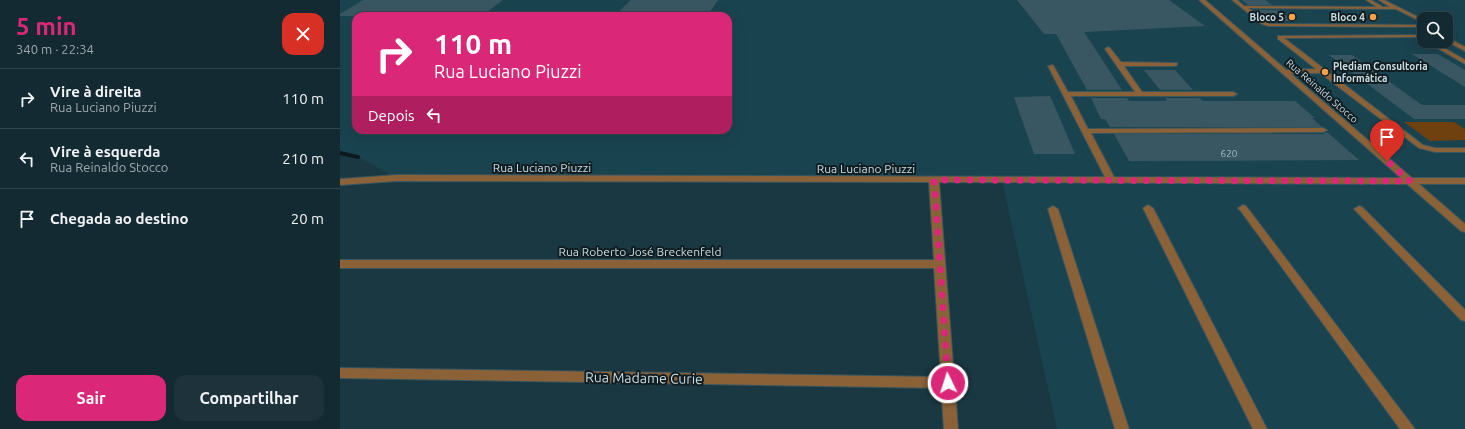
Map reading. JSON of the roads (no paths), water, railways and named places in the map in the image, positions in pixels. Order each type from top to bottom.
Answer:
[{"type":"street","name":"Rua Reinaldo Stocco","points":[[1202,0],[1465,229]]},
{"type":"street","points":[[1108,50],[1140,94]]},
{"type":"street","points":[[1118,64],[1175,64]]},
{"type":"street","points":[[1051,66],[1111,180]]},
{"type":"street","points":[[1066,94],[1233,94]]},
{"type":"street","points":[[1085,131],[1323,130]]},
{"type":"street","name":"Rua Luciano Piuzzi","points":[[340,182],[397,178],[1465,181]]},
{"type":"street","points":[[934,180],[952,429]]},
{"type":"street","points":[[1053,208],[1122,429]]},
{"type":"street","points":[[1148,208],[1260,429]]},
{"type":"street","points":[[1243,208],[1408,429]]},
{"type":"street","points":[[1359,209],[1465,317]]},
{"type":"street","name":"Rua Roberto José Breckenfeld","points":[[340,264],[940,264]]},
{"type":"street","name":"Rua Madame Curie","points":[[340,373],[948,383]]},
{"type":"lane","points":[[1234,0],[1268,25],[1417,26]]},
{"type":"lane","points":[[1368,0],[1381,7]]},
{"type":"lane","points":[[1381,0],[1417,18]]},
{"type":"lane","points":[[1244,7],[1396,8]]},
{"type":"lane","points":[[1417,37],[1280,38],[1421,147],[1435,150],[1465,150]]},
{"type":"lane","points":[[1453,43],[1465,49]]},
{"type":"lane","points":[[1440,48],[1465,62]]},
{"type":"lane","points":[[1284,72],[1321,71]]},
{"type":"waterway","points":[[340,153],[358,157]]},
{"type":"place","name":"Bloco 5","points":[[1292,17]]},
{"type":"place","name":"Bloco 4","points":[[1373,17]]},
{"type":"place","name":"Plediam Consultoria Informática","points":[[1325,72]]}]
